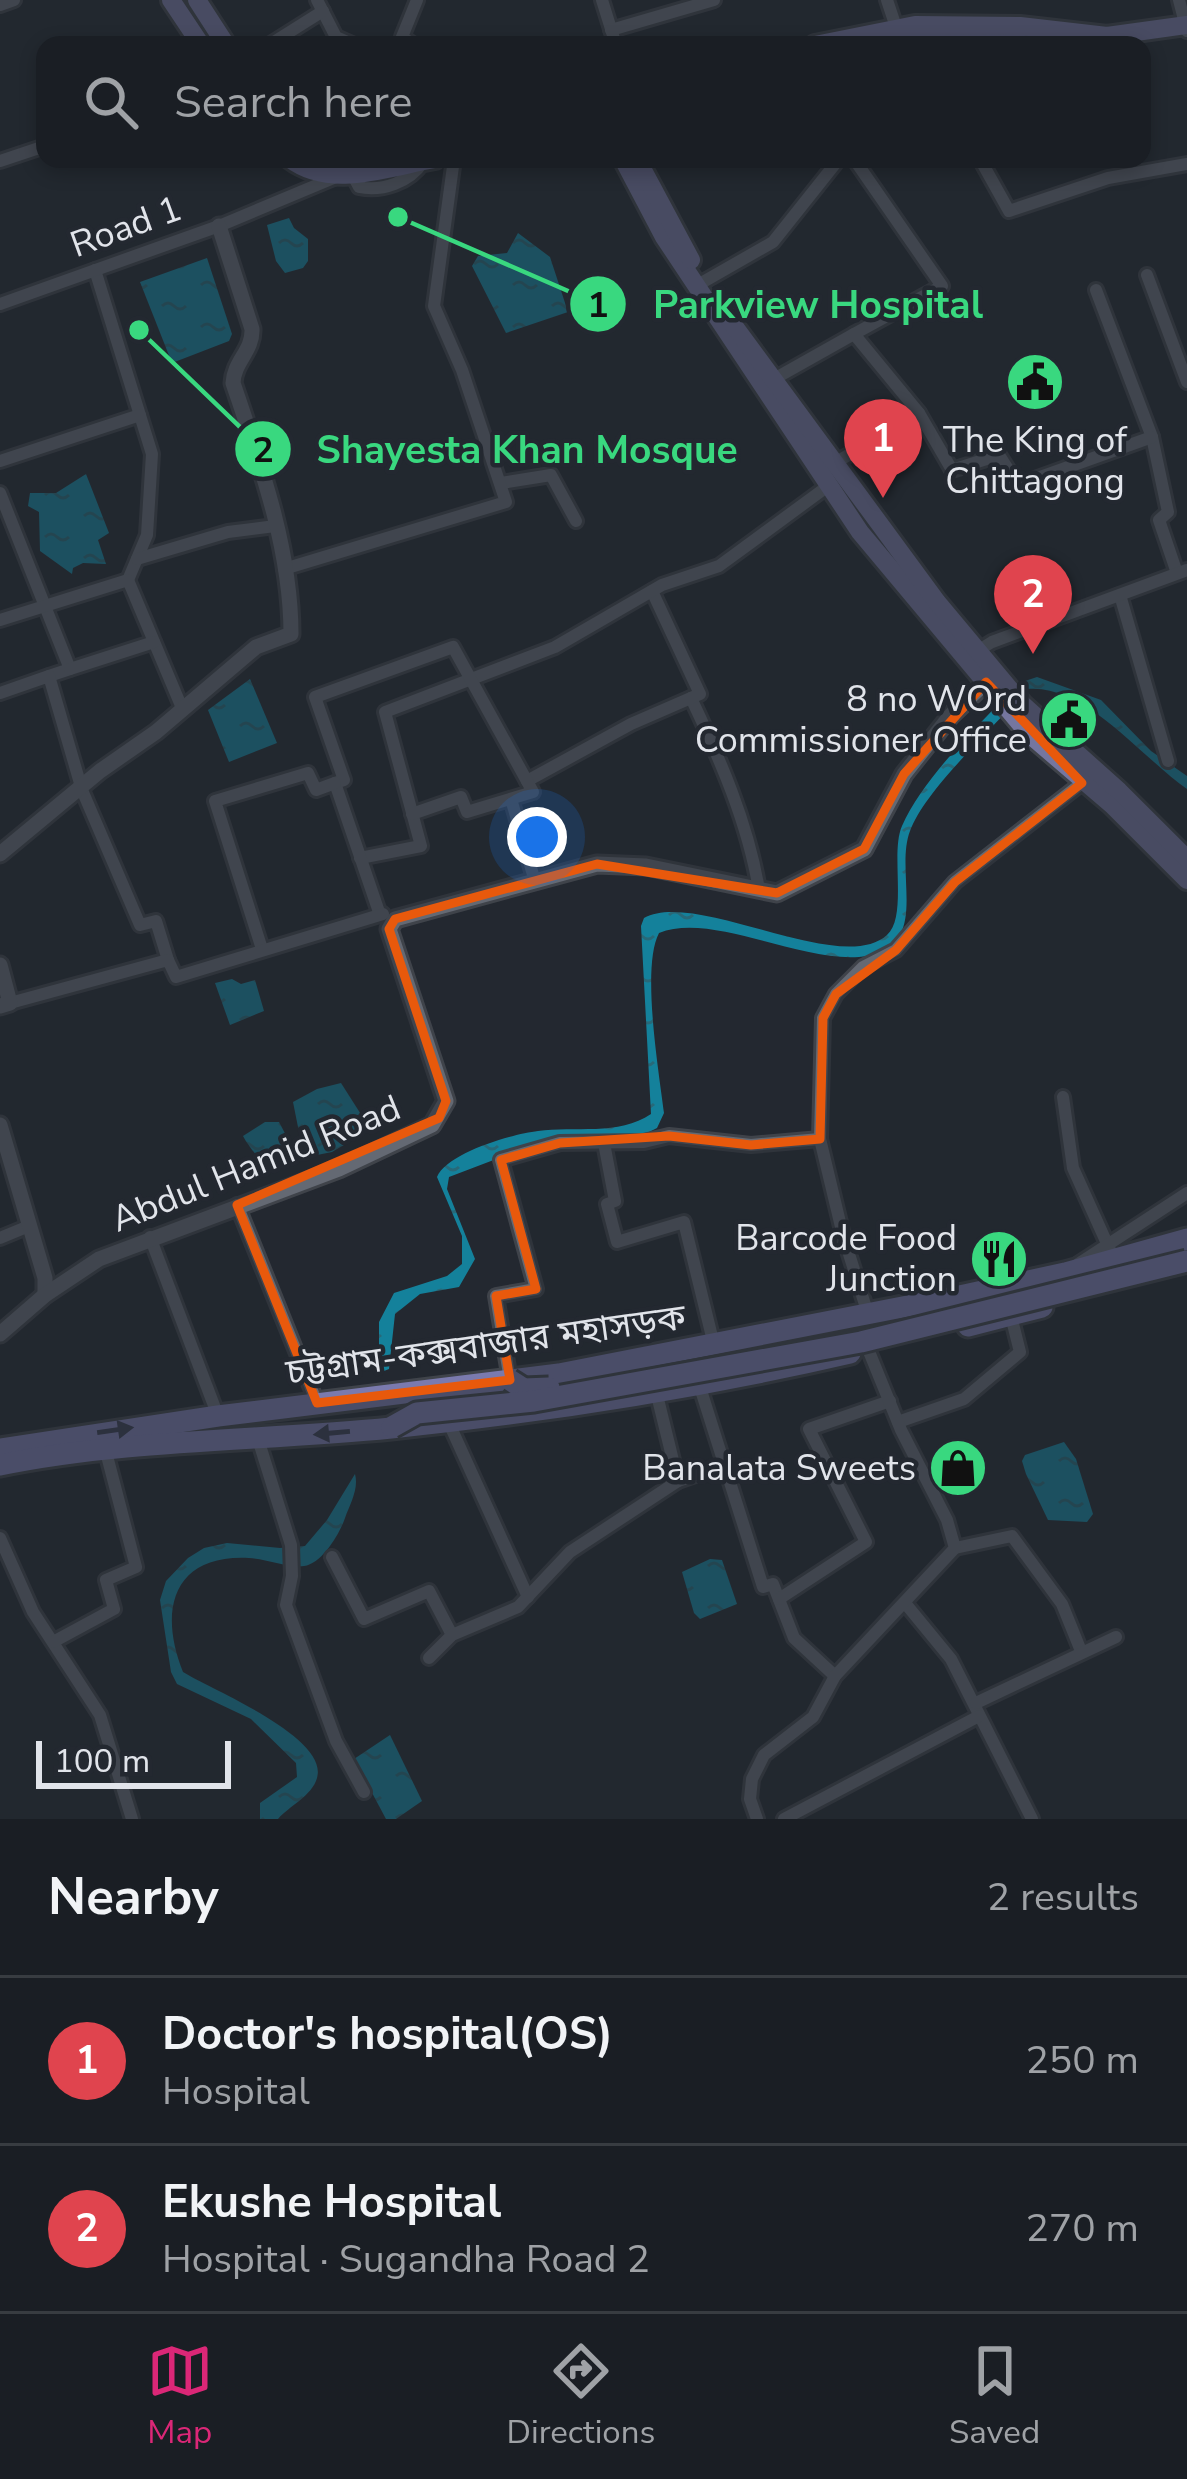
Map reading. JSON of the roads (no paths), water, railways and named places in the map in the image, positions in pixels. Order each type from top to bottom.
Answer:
[{"type":"highway","name":"চট্টগ্রাম-কক্সবাজার মহাসড়ক","points":[[0,1449],[510,1380],[715,1346],[1065,1273],[1187,1239]]},
{"type":"highway","points":[[510,1380],[524,1389],[613,1380],[939,1316],[1187,1260]]},
{"type":"highway","points":[[0,1465],[572,1407],[1012,1320],[1187,1260]]},
{"type":"highway","points":[[392,1427],[417,1413],[600,1390],[860,1342],[1187,1260]]},
{"type":"highway","points":[[1065,1273],[1072,1298]]},
{"type":"main road","points":[[171,0],[195,36]]},
{"type":"main road","points":[[197,0],[220,36]]},
{"type":"main road","points":[[877,36],[1020,26],[1107,36],[1187,30]]},
{"type":"main road","points":[[1151,38],[1187,30]]},
{"type":"main road","points":[[888,36],[906,36]]},
{"type":"main road","points":[[308,168],[322,176],[384,168]]},
{"type":"main road","points":[[628,168],[664,237],[860,532],[1029,734],[1112,805],[1187,880]]},
{"type":"main road","points":[[642,168],[703,282],[937,602],[1023,705],[1119,790],[1187,859]]},
{"type":"street","points":[[0,5],[14,0]]},
{"type":"street","points":[[403,36],[417,0]]},
{"type":"street","points":[[602,0],[613,36]]},
{"type":"street","points":[[611,30],[714,0]]},
{"type":"street","points":[[887,0],[898,33]]},
{"type":"street","points":[[1178,0],[1187,30]]},
{"type":"street","points":[[281,36],[320,6],[335,36]]},
{"type":"street","points":[[0,161],[36,149]]},
{"type":"street","points":[[985,168],[1009,211],[1108,178],[1187,164]]},
{"type":"street","points":[[284,569],[503,504],[506,498],[462,370],[434,306],[453,168]]},
{"type":"street","points":[[703,282],[773,242],[832,168]]},
{"type":"street","points":[[774,379],[942,286],[860,168]]},
{"type":"street","name":"Road 1","points":[[0,304],[344,175]]},
{"type":"street","points":[[0,854],[256,647],[291,634],[275,526],[233,382],[234,368],[252,341],[252,329],[218,226]]},
{"type":"street","points":[[95,270],[152,454],[146,535],[128,580],[182,708]]},
{"type":"street","points":[[1147,275],[1187,382]]},
{"type":"street","points":[[979,650],[1182,572],[1159,520],[1168,512],[1152,437],[1096,290]]},
{"type":"street","points":[[854,334],[919,413],[952,470],[999,455],[1018,485],[1152,437]]},
{"type":"street","points":[[835,463],[919,413]]},
{"type":"street","points":[[0,461],[140,415]]},
{"type":"street","points":[[501,483],[551,475],[575,521]]},
{"type":"street","points":[[360,858],[421,845],[385,712],[556,647],[652,591],[719,566],[828,486]]},
{"type":"street","points":[[0,494],[70,669]]},
{"type":"street","points":[[137,559],[228,532],[275,526]]},
{"type":"street","points":[[0,620],[128,580]]},
{"type":"street","points":[[527,781],[631,724],[700,694],[652,591]]},
{"type":"street","points":[[1120,595],[1168,760]]},
{"type":"street","points":[[0,693],[154,643]]},
{"type":"street","points":[[262,949],[214,801],[308,773],[316,790],[344,780],[315,697],[453,646],[533,792],[467,812],[461,797],[412,814]]},
{"type":"street","points":[[49,676],[82,790],[140,925],[156,921],[176,977],[379,912],[395,919],[598,864],[646,866],[777,893],[864,849],[904,774],[951,715],[986,682]]},
{"type":"street","points":[[691,698],[714,746],[752,852],[759,890]]},
{"type":"street","points":[[335,783],[379,912]]},
{"type":"street","points":[[868,1314],[820,1139],[823,1018],[836,994],[863,968],[896,950],[955,882],[1082,783]]},
{"type":"street","points":[[511,799],[534,878]]},
{"type":"street","name":"Abdul Hamid Road","points":[[0,1334],[99,1259],[339,1169],[439,1118],[446,1101],[389,929],[395,919]]},
{"type":"street","points":[[0,965],[5,1004],[168,959]]},
{"type":"street","points":[[1063,1097],[1073,1168],[1114,1259]]},
{"type":"street","points":[[0,1125],[46,1295]]},
{"type":"street","points":[[510,1380],[496,1295],[536,1289],[501,1160],[560,1143],[644,1142],[669,1136],[751,1145],[820,1139]]},
{"type":"street","points":[[604,1143],[615,1201],[607,1204],[617,1242],[685,1222],[715,1346]]},
{"type":"street","points":[[1065,1273],[1187,1192]]},
{"type":"street","points":[[237,1205],[317,1403]]},
{"type":"street","points":[[0,1238],[29,1226]]},
{"type":"street","points":[[150,1238],[218,1416]]},
{"type":"street","points":[[898,1422],[964,1399],[1020,1352],[1012,1320]]},
{"type":"street","points":[[868,1349],[947,1520],[955,1548]]},
{"type":"street","points":[[700,1384],[763,1587],[773,1584],[794,1638],[835,1676]]},
{"type":"street","points":[[656,1391],[678,1480]]},
{"type":"street","points":[[779,1599],[866,1542],[809,1429],[890,1400]]},
{"type":"street","points":[[448,1421],[528,1597]]},
{"type":"street","points":[[258,1439],[291,1545],[286,1605],[336,1741],[364,1792]]},
{"type":"street","points":[[52,1642],[115,1610],[106,1580],[136,1568],[106,1452]]},
{"type":"street","points":[[429,1658],[452,1635],[518,1607],[570,1552],[678,1480],[724,1465]]},
{"type":"street","points":[[757,1819],[750,1799],[752,1779],[764,1755],[813,1717],[835,1676],[955,1548],[1012,1536],[1062,1604],[1081,1651]]},
{"type":"street","points":[[0,1538],[33,1612],[100,1715],[132,1819]]},
{"type":"street","points":[[332,1557],[364,1618],[429,1591],[452,1635]]},
{"type":"street","points":[[905,1604],[951,1659],[1032,1819]]},
{"type":"street","points":[[784,1819],[1081,1651],[1116,1636]]},
{"type":"water","points":[[289,218],[308,239],[308,261],[303,268],[285,273],[276,261],[267,225]]},
{"type":"water","points":[[518,233],[550,257],[568,312],[506,333],[472,266],[478,256],[507,253]]},
{"type":"water","points":[[207,258],[232,334],[229,341],[172,363],[140,282]]},
{"type":"water","points":[[86,474],[109,533],[98,540],[106,564],[83,563],[72,574],[40,551],[39,512],[28,506],[30,493],[56,493]]},
{"type":"water","points":[[1037,677],[1101,700],[1151,751],[1187,776],[1187,789],[1091,710],[1049,690],[1027,689],[918,814],[906,848],[905,923],[887,949],[842,957],[706,929],[659,933],[651,970],[664,1113],[657,1128],[637,1138],[538,1143],[449,1177],[447,1189],[475,1259],[459,1287],[420,1294],[395,1314],[389,1369],[379,1373],[379,1322],[394,1293],[447,1276],[462,1264],[462,1236],[437,1177],[443,1168],[481,1146],[513,1136],[611,1128],[651,1114],[644,918],[667,912],[697,914],[837,946],[865,945],[887,935],[897,914],[899,838],[912,807],[988,715],[1019,683]]},
{"type":"water","points":[[250,679],[277,743],[229,762],[208,710]]},
{"type":"water","points":[[232,979],[241,984],[255,980],[264,1011],[230,1025],[215,983]]},
{"type":"water","points":[[341,1083],[369,1127],[332,1152],[317,1155],[298,1127],[293,1102]]},
{"type":"water","points":[[265,1122],[279,1122],[299,1160],[272,1170],[256,1154],[243,1136]]},
{"type":"water","points":[[1064,1442],[1076,1459],[1093,1514],[1087,1522],[1048,1520],[1022,1461],[1025,1455]]},
{"type":"water","points":[[355,1474],[355,1491],[343,1524],[317,1560],[304,1566],[249,1558],[203,1565],[178,1590],[173,1608],[172,1627],[183,1672],[288,1731],[316,1762],[317,1778],[305,1795],[278,1819],[260,1819],[260,1803],[297,1777],[296,1763],[251,1719],[177,1684],[160,1600],[166,1581],[204,1548],[227,1543],[305,1546]]},
{"type":"water","points":[[710,1559],[722,1560],[737,1604],[700,1619],[682,1572]]},
{"type":"water","points":[[390,1735],[422,1801],[396,1819],[386,1819],[354,1759]]},
{"type":"place","name":"Parkview Hospital","points":[[398,217]]},
{"type":"place","name":"Shayesta Khan Mosque","points":[[139,330]]},
{"type":"place","name":"The King of Chittagong","points":[[1035,382]]},
{"type":"place","name":"Doctor's hospital(OS)","points":[[883,498]]},
{"type":"place","name":"Ekushe Hospital","points":[[1033,654]]},
{"type":"place","name":"8 no WOrd Commissioner Office","points":[[1069,720]]},
{"type":"place","name":"Barcode Food Junction","points":[[999,1259]]},
{"type":"place","name":"Banalata Sweets","points":[[958,1468]]}]
